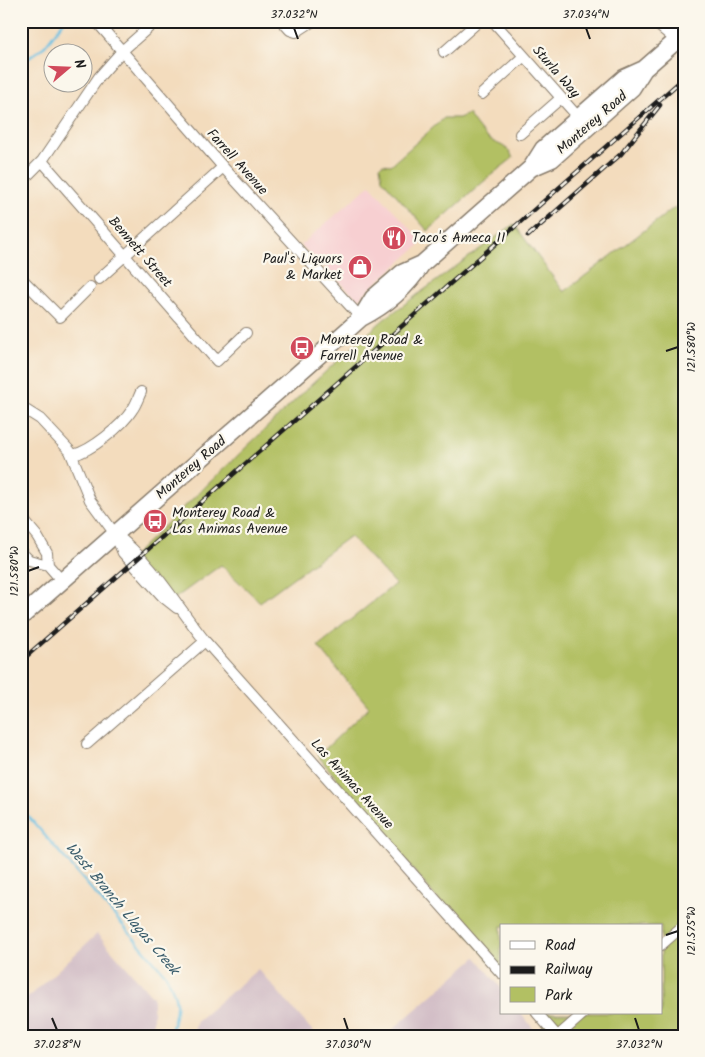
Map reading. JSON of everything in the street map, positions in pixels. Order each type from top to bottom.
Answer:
[{"type":"main road","name":"Monterey Road","points":[[21,617],[361,318],[382,308],[410,284],[422,264],[531,168],[543,149],[624,78],[644,69],[682,40]]},
{"type":"main road","name":"Monterey Road","points":[[531,168],[552,159],[632,88],[644,69]]},
{"type":"street","points":[[21,25],[26,21]]},
{"type":"street","name":"Farrell Avenue","points":[[96,21],[223,167],[361,318]]},
{"type":"street","points":[[21,182],[42,161],[99,77],[122,52],[156,21]]},
{"type":"street","points":[[282,21],[290,30],[296,32],[313,21]]},
{"type":"street","points":[[444,52],[479,21]]},
{"type":"street","name":"Sturla Way","points":[[493,21],[579,118]]},
{"type":"street","points":[[653,21],[682,40]]},
{"type":"street","points":[[671,21],[682,40]]},
{"type":"street","points":[[482,94],[524,56]]},
{"type":"street","points":[[520,134],[561,98]]},
{"type":"street","name":"Bennett Street","points":[[42,161],[217,361],[246,333]]},
{"type":"street","points":[[99,279],[223,167]]},
{"type":"street","points":[[21,278],[60,317],[90,287]]},
{"type":"street","points":[[21,407],[40,420],[73,455],[84,453],[110,432],[132,411],[141,392]]},
{"type":"street","name":"Las Animas Avenue","points":[[73,455],[90,500],[115,534],[123,553],[163,597],[182,613],[500,972]]},
{"type":"street","points":[[21,517],[37,536],[46,553],[48,565],[62,581]]},
{"type":"street","points":[[21,552],[29,560],[48,565]]},
{"type":"street","points":[[87,744],[206,640]]},
{"type":"street","points":[[662,944],[684,925]]},
{"type":"street","points":[[538,1014],[557,1036],[583,1014]]},
{"type":"shaded area","points":[[370,185],[423,242],[358,299],[301,245]]},
{"type":"shaded area","points":[[97,934],[153,997],[153,1036],[21,1036],[21,1004]]},
{"type":"shaded area","points":[[476,957],[500,987],[500,1014],[522,1014],[539,1036],[385,1036]]},
{"type":"shaded area","points":[[258,969],[317,1036],[192,1036],[197,1021]]},
{"type":"green space","points":[[468,114],[486,136],[508,150],[513,158],[428,231],[382,179],[380,166],[383,164],[391,165],[444,118],[459,118]]},
{"type":"green space","points":[[675,207],[684,217],[684,1036],[552,1036],[534,1014],[662,1014],[662,924],[500,924],[500,974],[317,755],[369,707],[318,646],[395,584],[350,536],[260,602],[221,565],[167,604],[128,561],[312,384],[383,320],[514,224],[564,292]]},
{"type":"waterway","name":"West Branch Llagas Creek","points":[[21,64],[45,46],[64,21]]},
{"type":"waterway","name":"West Branch Llagas Creek","points":[[21,808],[166,975],[176,999],[175,1018],[170,1036]]},
{"type":"railway","points":[[21,661],[684,78]]},
{"type":"railway","points":[[528,236],[621,154],[660,105]]},
{"type":"place","name":"Taco's Ameca II","points":[[394,238]]},
{"type":"place","name":"Paul's Liquors & Market","points":[[360,267]]},
{"type":"place","name":"Monterey Road & Farrell Avenue","points":[[302,348]]},
{"type":"place","name":"Monterey Road & Las Animas Avenue","points":[[155,521]]}]
